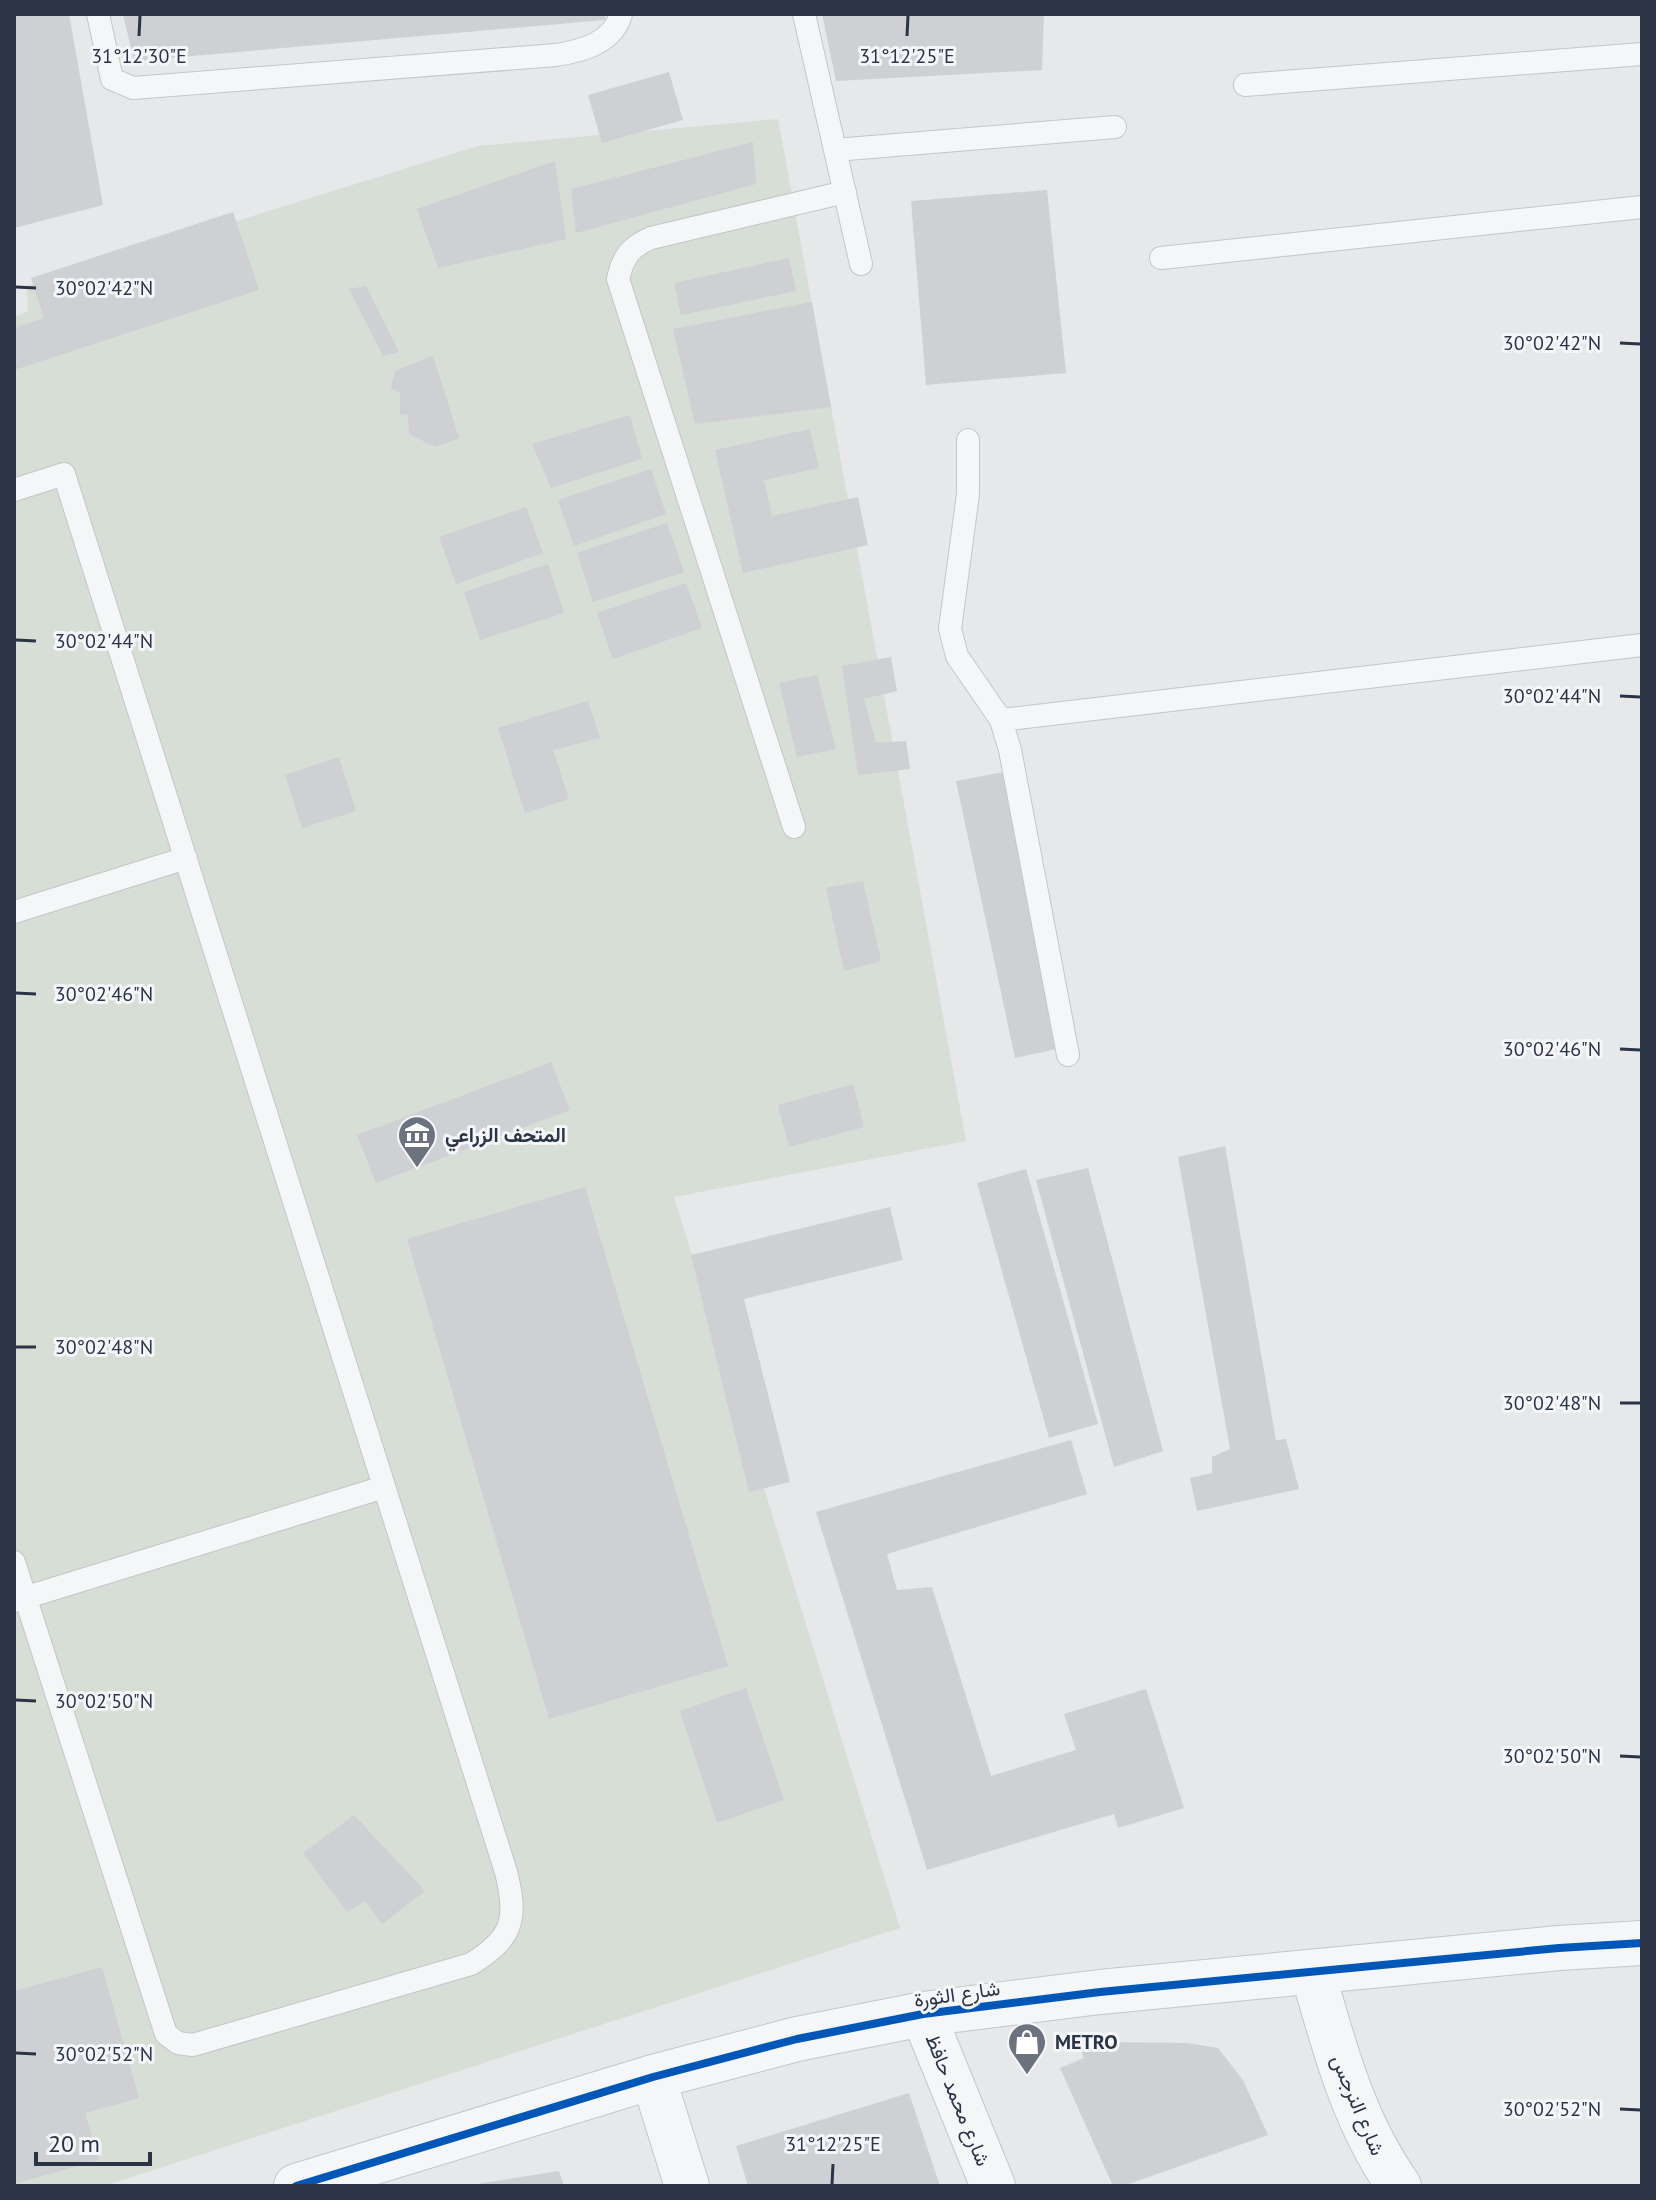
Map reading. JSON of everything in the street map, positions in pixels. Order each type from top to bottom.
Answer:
[{"type":"street","name":"شارع الثورة","points":[[296,2186],[653,2077],[797,2039],[923,2014],[1100,1992],[1559,1948],[1642,1943]]},
{"type":"street","name":"شارع النرجس","points":[[1313,1973],[1342,2075],[1384,2165],[1399,2186]]},
{"type":"street","name":"شارع محمد حافظ","points":[[923,2014],[993,2186]]},
{"type":"street","points":[[653,2077],[687,2186]]},
{"type":"lane","points":[[98,14],[112,79],[133,88],[556,55],[581,51],[604,40],[620,20],[621,14]]},
{"type":"lane","points":[[804,14],[861,264]]},
{"type":"lane","points":[[1245,85],[1642,54]]},
{"type":"lane","points":[[835,150],[1115,127]]},
{"type":"lane","points":[[794,827],[618,279],[622,260],[634,246],[651,238],[845,192]]},
{"type":"lane","points":[[1161,258],[1642,207]]},
{"type":"lane","points":[[968,440],[967,508],[950,629],[957,656],[1001,720],[1010,750],[1068,1055]]},
{"type":"lane","points":[[14,490],[64,474],[513,1899],[510,1926],[494,1949],[471,1964],[193,2045],[178,2043],[166,2034],[20,1600],[14,1562]]},
{"type":"lane","points":[[1001,720],[1642,645]]},
{"type":"lane","points":[[14,912],[186,858]]},
{"type":"lane","points":[[20,1600],[384,1487]]},
{"type":"shaded area","name":"المتحف الزراعي","points":[[778,119],[966,1141],[674,1197],[900,1928],[104,2186],[14,2186],[14,317],[28,311],[27,286],[478,146]]},
{"type":"building","points":[[14,14],[69,14],[103,205],[14,228]]},
{"type":"building","points":[[123,14],[605,14],[605,20],[134,61]]},
{"type":"building","points":[[822,14],[1044,14],[1042,70],[836,81]]},
{"type":"building","points":[[669,72],[683,120],[602,143],[588,95]]},
{"type":"building","points":[[753,142],[756,184],[576,233],[571,189]]},
{"type":"building","points":[[555,161],[566,239],[438,268],[417,209]]},
{"type":"building","points":[[1047,190],[1066,373],[926,385],[911,201]]},
{"type":"building","points":[[233,212],[259,290],[14,370],[14,328],[44,318],[31,278]]},
{"type":"building","points":[[789,258],[796,291],[681,315],[674,283]]},
{"type":"building","points":[[366,286],[399,352],[383,356],[349,289]]},
{"type":"building","points":[[812,302],[831,407],[695,424],[673,329]]},
{"type":"building","points":[[433,356],[459,438],[435,447],[409,434],[408,414],[400,415],[400,393],[391,388],[395,371]]},
{"type":"building","points":[[630,415],[642,459],[551,488],[532,444]]},
{"type":"building","points":[[810,429],[819,468],[764,480],[772,516],[858,497],[868,545],[743,573],[715,450]]},
{"type":"building","points":[[651,469],[666,514],[574,546],[558,500]]},
{"type":"building","points":[[526,507],[543,553],[456,584],[439,537]]},
{"type":"building","points":[[667,523],[684,572],[593,602],[577,553]]},
{"type":"building","points":[[548,564],[564,613],[480,640],[464,592]]},
{"type":"building","points":[[686,583],[702,628],[613,659],[597,613]]},
{"type":"building","points":[[891,657],[897,691],[864,699],[876,743],[906,741],[910,769],[858,775],[842,666]]},
{"type":"building","points":[[817,675],[836,749],[797,757],[779,683]]},
{"type":"building","points":[[588,701],[600,738],[553,750],[569,799],[525,813],[498,728]]},
{"type":"building","points":[[339,757],[356,811],[302,828],[285,775]]},
{"type":"building","points":[[1004,772],[1062,1048],[1015,1058],[956,781]]},
{"type":"building","points":[[863,881],[881,961],[844,971],[826,888]]},
{"type":"building","points":[[551,1062],[570,1110],[376,1183],[357,1135]]},
{"type":"building","points":[[853,1084],[864,1127],[789,1147],[778,1105]]},
{"type":"building","points":[[1225,1146],[1276,1440],[1286,1439],[1299,1489],[1197,1511],[1190,1478],[1212,1473],[1212,1457],[1230,1449],[1178,1157]]},
{"type":"building","points":[[1088,1168],[1163,1451],[1114,1467],[1036,1180]]},
{"type":"building","points":[[1026,1169],[1098,1424],[1049,1438],[977,1183]]},
{"type":"building","points":[[585,1187],[728,1666],[549,1719],[407,1239]]},
{"type":"building","points":[[890,1207],[903,1260],[744,1299],[790,1482],[749,1492],[691,1255]]},
{"type":"building","points":[[1071,1440],[1087,1494],[887,1554],[897,1590],[932,1587],[991,1776],[1076,1750],[1064,1714],[1146,1689],[1184,1808],[1118,1828],[1114,1814],[927,1870],[816,1512]]},
{"type":"building","points":[[746,1688],[784,1800],[717,1823],[680,1711]]},
{"type":"building","points":[[354,1815],[425,1891],[382,1924],[365,1901],[347,1912],[303,1853]]},
{"type":"building","points":[[102,1967],[139,2098],[85,2113],[99,2160],[14,2184],[14,1991]]},
{"type":"building","points":[[1102,2042],[1188,2043],[1218,2048],[1243,2080],[1268,2135],[1123,2186],[1113,2186],[1060,2068],[1084,2058],[1080,2048]]},
{"type":"building","points":[[909,2093],[940,2186],[748,2186],[736,2146]]},
{"type":"building","points":[[559,2171],[564,2186],[477,2186],[477,2184]]},
{"type":"cycle path","points":[[296,2186],[653,2077],[797,2039],[923,2014],[1100,1992],[1559,1948],[1642,1943]]},
{"type":"place","name":"المتحف الزراعي","points":[[417,1169]]},
{"type":"place","name":"METRO","points":[[1027,2076]]}]
